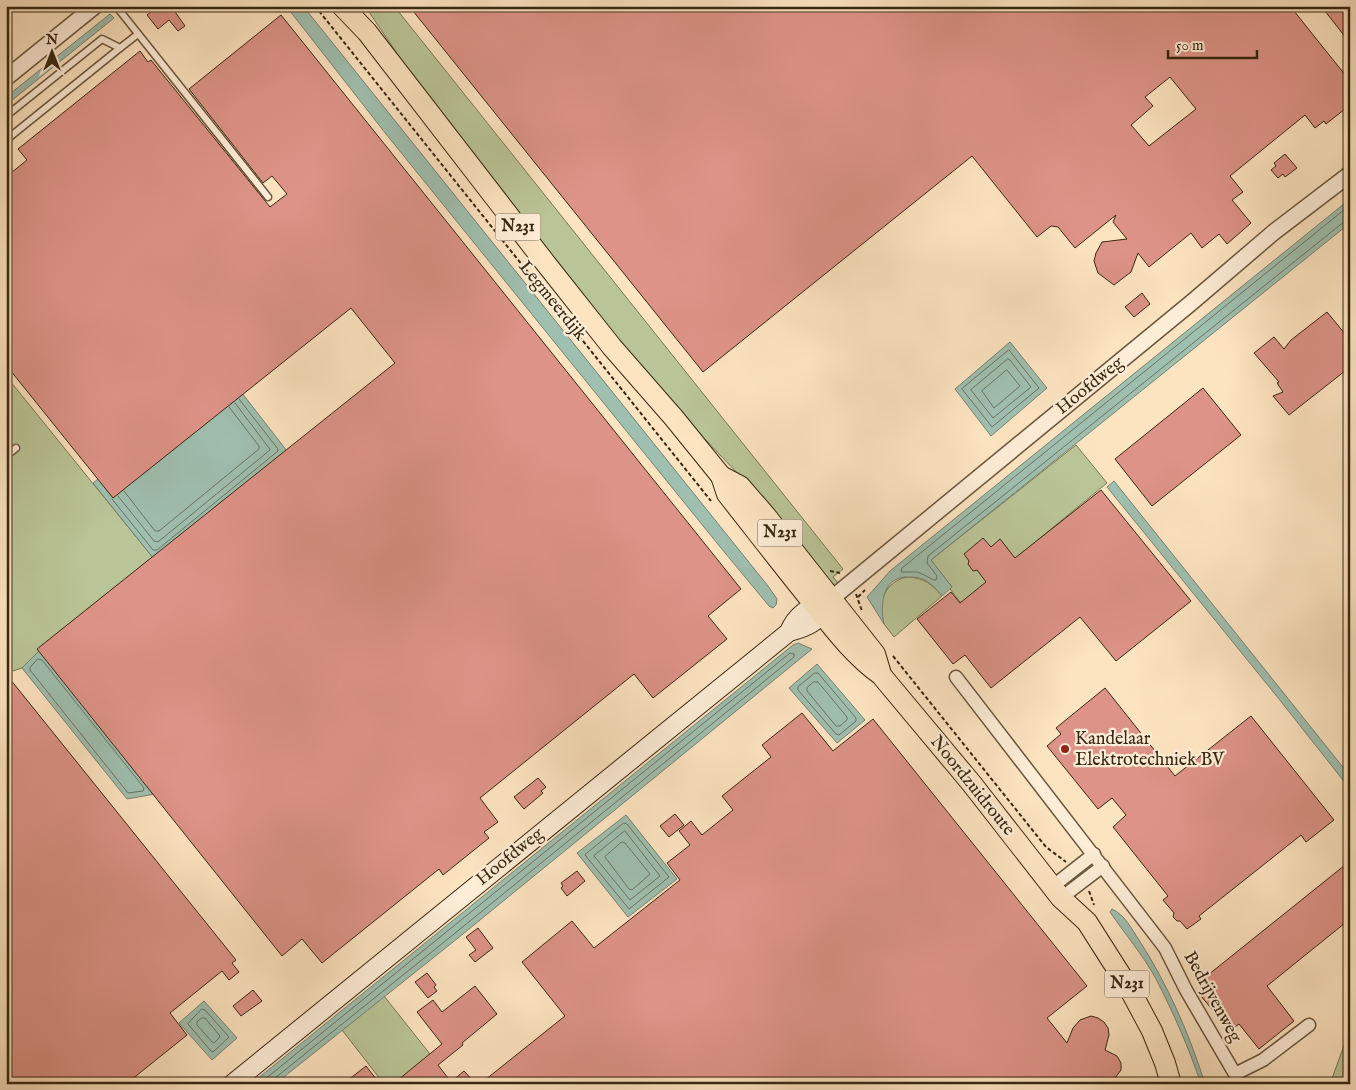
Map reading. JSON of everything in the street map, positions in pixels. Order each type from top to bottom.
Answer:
[{"type":"main road","name":"Legmeerdijk","points":[[342,6],[367,32],[546,265],[612,347],[674,418],[721,476],[740,486],[753,501],[823,606]]},
{"type":"main road","name":"Legmeerdijk","points":[[354,6],[367,32]]},
{"type":"main road","name":"Hoofdweg","points":[[232,1084],[789,632],[793,622],[823,606]]},
{"type":"main road","name":"Noordzuidroute","points":[[823,606],[875,654],[882,675],[972,784],[1057,892],[1087,922],[1129,988],[1152,1031],[1172,1084]]},
{"type":"main road","name":"Noordzuidroute","points":[[1057,892],[1132,1014],[1154,1064],[1160,1084]]},
{"type":"street","points":[[6,78],[95,6]]},
{"type":"street","name":"Hoofdweg","points":[[823,606],[1184,310],[1274,232],[1350,174]]},
{"type":"street","name":"Bedrijvenweg","points":[[956,677],[1165,948],[1186,990],[1235,1074],[1263,1060],[1309,1025]]},
{"type":"street","points":[[1057,892],[1094,854]]},
{"type":"street","points":[[1057,892],[1103,866]]},
{"type":"lane","points":[[116,6],[268,197]]},
{"type":"lane","points":[[6,140],[138,34]]},
{"type":"lane","points":[[6,116],[102,39],[120,48]]},
{"type":"lane","points":[[6,456],[16,448]]},
{"type":"path","name":"Legmeerdijk","points":[[316,6],[713,503]]},
{"type":"green space","points":[[365,6],[394,6],[843,569],[833,577],[839,584],[833,586],[759,496],[648,379],[417,83]]},
{"type":"green space","points":[[6,376],[154,559],[40,650],[22,668],[13,671],[6,663]]},
{"type":"green space","points":[[1076,445],[1107,483],[961,603],[950,589],[952,587],[931,560]]},
{"type":"green space","points":[[908,577],[927,582],[942,596],[894,637],[884,624],[881,609],[882,601],[888,588],[900,579]]},
{"type":"green space","points":[[384,996],[434,1059],[403,1084],[384,1084],[342,1030]]},
{"type":"green space","points":[[1350,1029],[1350,1070],[1344,1084],[1330,1084]]},
{"type":"water","points":[[286,6],[303,6],[768,586],[777,599],[776,605],[773,608],[769,606],[721,548],[386,134]]},
{"type":"water","points":[[110,14],[114,18],[6,105],[6,97]]},
{"type":"water","points":[[1350,199],[1350,223],[931,560],[952,587],[942,596],[930,583],[920,578],[905,577],[891,583],[884,594],[882,609],[884,624],[867,597],[890,571]]},
{"type":"water","points":[[1010,342],[1047,388],[991,436],[955,389]]},
{"type":"water","points":[[228,375],[287,451],[154,559],[93,483]]},
{"type":"water","points":[[1114,481],[1350,776],[1350,789],[1107,487]]},
{"type":"water","points":[[798,643],[812,649],[458,938],[275,1084],[251,1084],[793,645]]},
{"type":"water","points":[[40,650],[155,794],[127,799],[22,668]]},
{"type":"water","points":[[817,664],[865,720],[837,743],[789,688]]},
{"type":"water","points":[[626,815],[677,879],[628,917],[577,853]]},
{"type":"water","points":[[1112,909],[1127,922],[1150,957],[1185,1028],[1205,1084],[1201,1084],[1169,1004],[1156,979],[1140,953],[1110,912]]},
{"type":"water","points":[[204,1001],[237,1038],[212,1060],[179,1023]]},
{"type":"building","points":[[158,6],[171,6],[185,26],[178,31],[169,20],[158,29],[147,15]]},
{"type":"building","points":[[409,6],[1290,6],[1350,81],[1350,105],[1326,124],[1324,121],[1315,128],[1305,115],[1230,176],[1243,192],[1232,200],[1251,223],[1227,244],[1219,234],[1202,248],[1191,233],[1149,267],[1138,253],[1131,272],[1114,285],[1098,273],[1094,261],[1102,242],[1127,239],[1113,222],[1116,215],[1075,248],[1058,227],[1051,226],[1037,237],[972,156],[703,372]],"holes":[[[1170,77],[1196,109],[1149,146],[1131,125],[1153,106],[1145,97]]]},
{"type":"building","points":[[1321,6],[1350,6],[1350,43]]},
{"type":"building","points":[[281,15],[741,589],[708,616],[727,639],[653,698],[634,674],[480,798],[498,822],[484,832],[489,838],[443,875],[439,869],[322,963],[302,939],[282,956],[37,649],[395,363],[351,308],[113,498],[6,365],[6,177],[27,160],[18,149],[140,51],[148,62],[151,60],[270,207],[287,194],[272,176],[263,183],[189,89]]},
{"type":"building","points":[[1285,154],[1297,168],[1285,177],[1283,174],[1278,178],[1271,170],[1276,166],[1274,163]]},
{"type":"building","points":[[1142,293],[1150,304],[1134,317],[1125,307]]},
{"type":"building","points":[[1327,312],[1350,340],[1350,367],[1289,415],[1273,396],[1283,392],[1277,383],[1279,382],[1254,353],[1274,337],[1284,349],[1291,340]]},
{"type":"building","points":[[1203,388],[1241,435],[1152,506],[1115,459]]},
{"type":"building","points":[[1101,490],[1191,601],[1116,661],[1080,617],[991,688],[965,655],[953,664],[917,619],[951,592],[960,603],[986,582],[977,570],[973,571],[964,554],[983,538],[991,547],[1000,539],[1015,558]]},
{"type":"building","points":[[6,674],[236,960],[232,963],[239,972],[229,980],[222,971],[170,1013],[187,1035],[126,1084],[6,1084]]},
{"type":"building","points":[[1105,688],[1175,776],[1251,716],[1334,820],[1306,842],[1301,835],[1199,916],[1201,919],[1187,929],[1180,921],[1173,917],[1174,913],[1163,900],[1168,896],[1113,827],[1126,815],[1112,798],[1098,809],[1047,746],[1061,734],[1056,728]]},
{"type":"building","points":[[802,713],[833,751],[873,719],[1087,986],[1047,1018],[1067,1043],[1073,1028],[1080,1020],[1091,1016],[1104,1022],[1108,1028],[1109,1035],[1105,1050],[1117,1056],[1121,1063],[1121,1070],[1115,1078],[1119,1084],[480,1084],[565,1016],[522,962],[572,921],[594,948],[680,880],[667,863],[690,845],[679,831],[691,821],[702,835],[733,810],[722,796],[771,757],[762,745]]},
{"type":"building","points":[[538,778],[546,787],[541,791],[543,793],[524,809],[514,797]]},
{"type":"building","points":[[675,814],[684,825],[669,837],[660,826]]},
{"type":"building","points":[[1350,861],[1350,919],[1267,986],[1294,1021],[1259,1049],[1239,1024],[1231,1030],[1228,1029],[1201,996],[1201,993],[1209,986],[1203,979]]},
{"type":"building","points":[[577,871],[585,881],[567,896],[561,888],[563,886],[561,883]]},
{"type":"building","points":[[478,928],[493,948],[475,962],[469,955],[476,950],[466,937]]},
{"type":"building","points":[[427,973],[436,985],[434,987],[437,991],[428,998],[415,982]]},
{"type":"building","points":[[475,986],[497,1014],[438,1065],[451,1082],[464,1071],[476,1084],[393,1084],[442,1044],[417,1012],[433,1000],[442,1012]]},
{"type":"building","points":[[253,990],[262,1001],[241,1016],[233,1006]]},
{"type":"building","points":[[366,1066],[380,1084],[343,1084]]},
{"type":"place","name":"Kandelaar Elektrotechniek BV","points":[[1065,749]]}]
